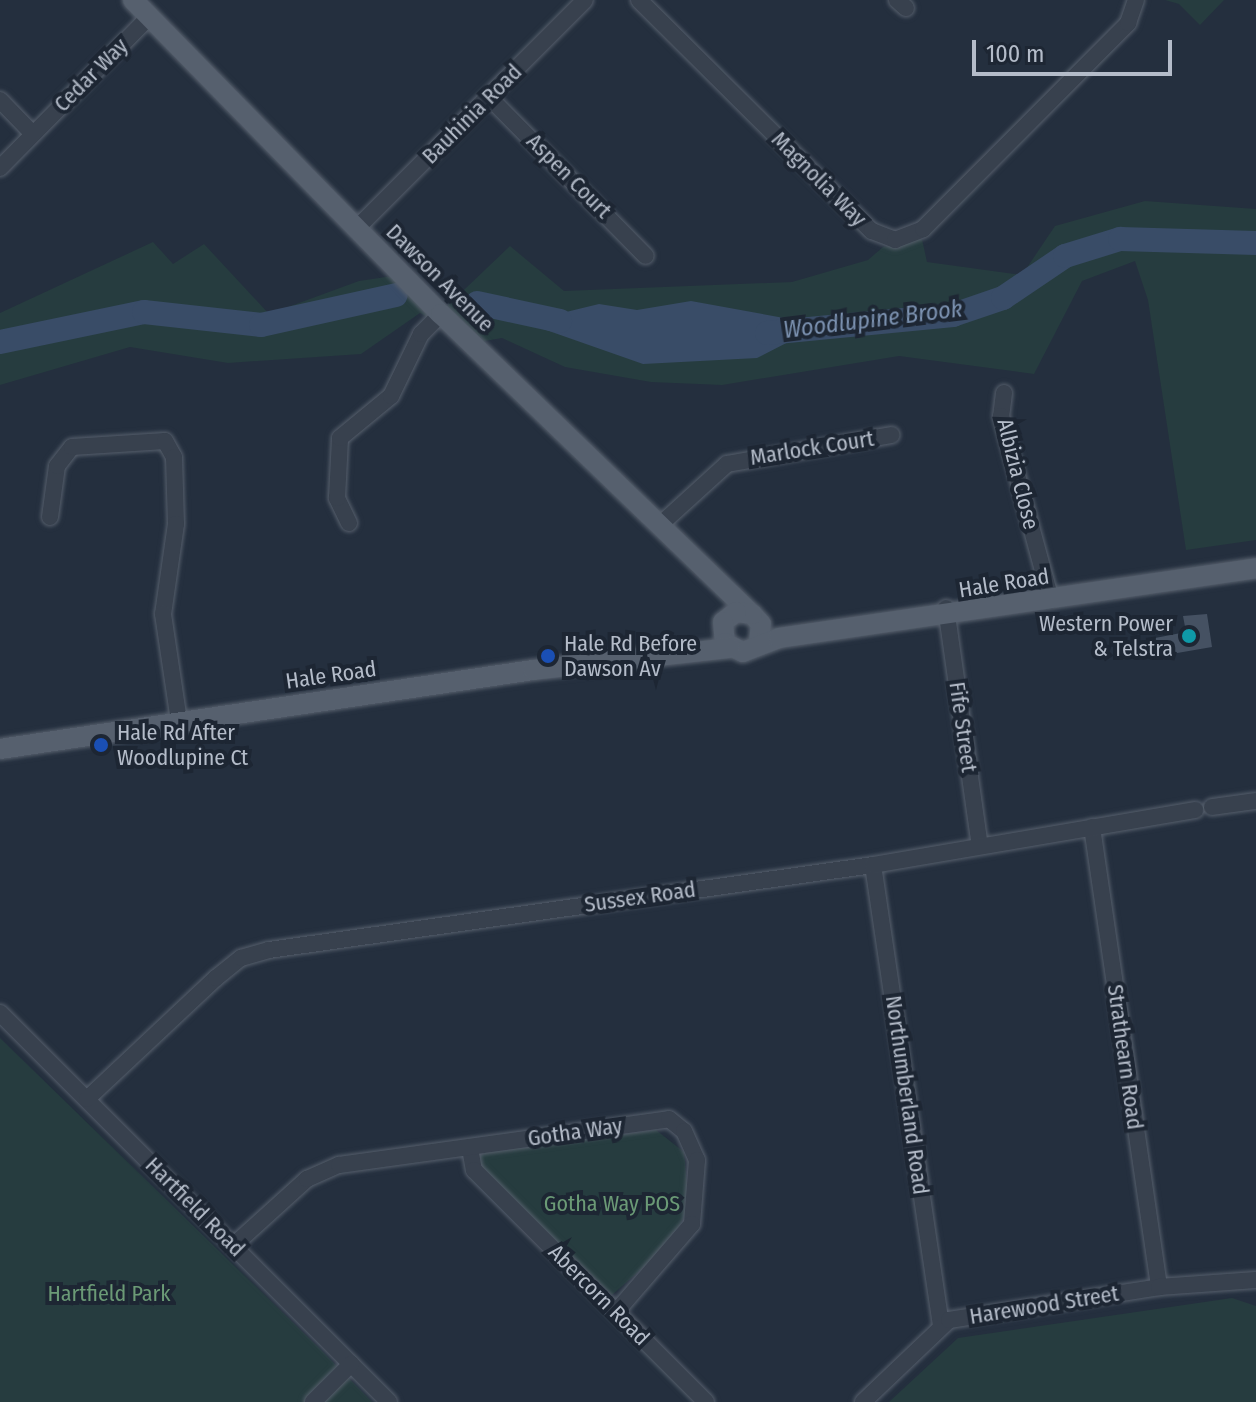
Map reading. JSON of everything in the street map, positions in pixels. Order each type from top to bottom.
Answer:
[{"type":"main road","name":"Dawson Avenue","points":[[133,0],[441,314],[720,582],[757,627]]},
{"type":"main road","name":"Hale Road","points":[[1050,596],[1256,559]]},
{"type":"main road","name":"Hale Road","points":[[670,652],[722,626],[736,612],[757,627],[946,612],[1256,568]]},
{"type":"main road","points":[[720,582],[722,626],[730,648]]},
{"type":"main road","name":"Hale Road","points":[[0,749],[670,652],[730,648],[743,652],[757,627]]},
{"type":"street","name":"Bauhinia Road","points":[[357,228],[585,0]]},
{"type":"street","name":"Magnolia Way","points":[[639,0],[872,231],[895,240],[923,229],[1128,23],[1136,0]]},
{"type":"street","name":"Cedar Way","points":[[0,168],[149,17]]},
{"type":"street","name":"Aspen Court","points":[[489,97],[646,256]]},
{"type":"street","points":[[0,100],[33,134]]},
{"type":"street","points":[[349,523],[337,498],[340,438],[391,396],[421,334],[441,314]]},
{"type":"street","name":"Albizia Close","points":[[1004,393],[1001,416],[1050,596]]},
{"type":"street","name":"Marlock Court","points":[[661,524],[727,464],[891,435]]},
{"type":"street","points":[[50,517],[57,466],[72,447],[165,441],[174,457],[176,524],[163,614],[179,721]]},
{"type":"street","name":"Fife Street","points":[[946,612],[980,846]]},
{"type":"street","name":"Sussex Road","points":[[92,1104],[216,978],[241,958],[269,950],[873,865],[1256,801]]},
{"type":"street","name":"Strathearn Road","points":[[1092,827],[1159,1287]]},
{"type":"street","name":"Northumberland Road","points":[[873,865],[941,1325]]},
{"type":"street","name":"Hartfield Road","points":[[0,1013],[389,1402]]},
{"type":"street","name":"Gotha Way","points":[[238,1250],[307,1179],[339,1165],[669,1119],[684,1131],[697,1160],[692,1224],[617,1311]]},
{"type":"street","name":"Abercorn Road","points":[[470,1148],[474,1170],[706,1402]]},
{"type":"street","name":"Harewood Street","points":[[863,1402],[941,1325],[1159,1287],[1256,1280]]},
{"type":"street","points":[[313,1402],[351,1364]]},
{"type":"green space","points":[[1165,0],[1224,0],[1200,25],[1179,4]]},
{"type":"green space","points":[[1145,201],[1256,209],[1256,540],[1186,550],[1148,300],[1135,261],[1082,281],[1034,374],[899,356],[722,385],[651,382],[565,367],[502,338],[479,342],[420,313],[361,354],[228,363],[130,347],[0,385],[0,313],[153,242],[173,264],[204,244],[269,314],[359,281],[406,274],[445,308],[510,246],[564,291],[792,282],[868,260],[883,247],[922,239],[927,262],[1022,275],[1055,226]]},
{"type":"green space","name":"Hartfield Park","points":[[0,1038],[319,1348],[372,1402],[0,1402]]},
{"type":"green space","name":"Gotha Way POS","points":[[656,1130],[684,1152],[689,1207],[670,1244],[612,1295],[477,1168],[477,1157],[487,1152]]},
{"type":"green space","points":[[1232,1298],[1256,1306],[1256,1402],[889,1402],[958,1338]]},
{"type":"water","points":[[691,301],[784,318],[798,337],[757,358],[643,364],[529,324],[531,309],[566,312],[599,304],[637,310]]},
{"type":"building","name":"Western Power & Telstra","points":[[1207,614],[1212,647],[1154,657],[1150,639],[1186,632],[1183,616]]},
{"type":"waterway","name":"Woodlupine Brook","points":[[767,333],[953,315],[1003,298],[1065,256],[1120,239],[1256,243]]},
{"type":"waterway","name":"Woodlupine Brook","points":[[0,342],[144,312],[261,325],[396,295]]},
{"type":"waterway","name":"Woodlupine Brook","points":[[477,303],[560,321]]},
{"type":"place","name":"Western Power & Telstra","points":[[1189,636]]},
{"type":"place","name":"Hale Rd Before Dawson Av","points":[[548,656]]},
{"type":"place","name":"Hale Rd After Woodlupine Ct","points":[[101,745]]}]
